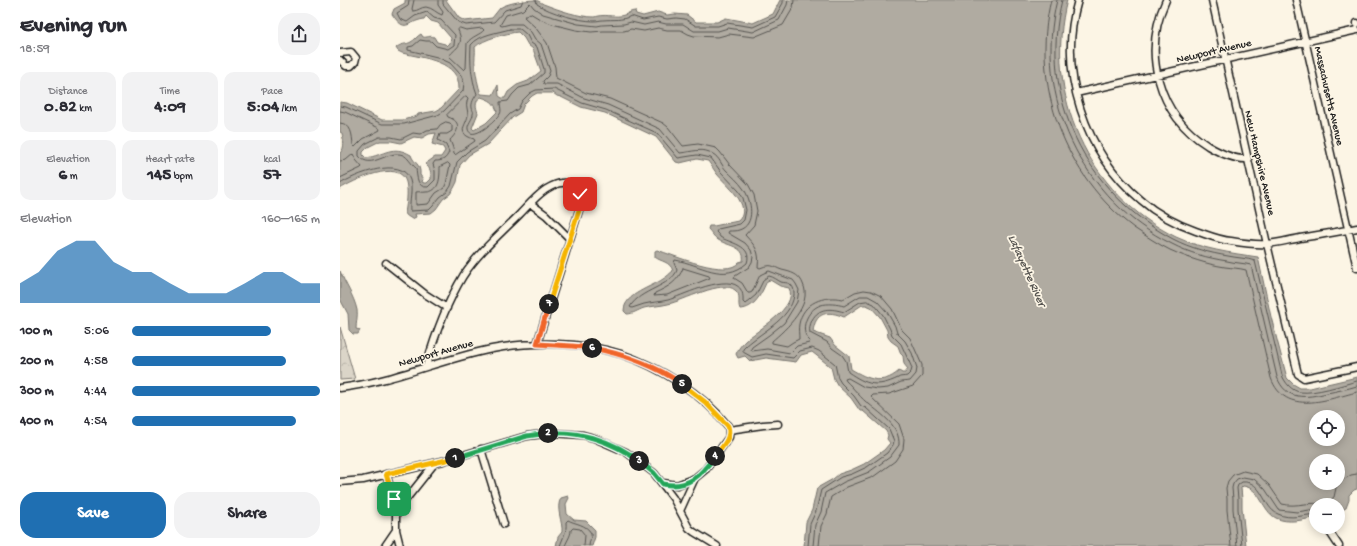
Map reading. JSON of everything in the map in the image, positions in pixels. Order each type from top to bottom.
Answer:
[{"type":"street","points":[[1078,0],[1073,22],[1072,64],[1076,94],[1082,114],[1097,148],[1106,162],[1118,178],[1142,201],[1169,220],[1208,235],[1232,242],[1267,244],[1357,228]]},
{"type":"street","points":[[1166,0],[1158,19],[1154,40],[1154,62],[1160,85],[1168,105],[1188,130],[1203,143],[1219,152],[1236,158],[1248,159]]},
{"type":"street","name":"New Hampshire Avenue","points":[[1212,0],[1296,371],[1301,377],[1304,378],[1357,366]]},
{"type":"street","name":"Massachusetts Avenue","points":[[1296,0],[1357,268]]},
{"type":"street","name":"Newport Avenue","points":[[1076,94],[1357,30]]},
{"type":"street","points":[[340,53],[351,52],[356,58],[355,62],[351,66],[346,66],[340,60]]},
{"type":"street","points":[[426,366],[432,345],[447,308],[458,286],[473,263],[530,204],[547,189],[562,182],[568,183],[577,189],[581,199],[581,204],[537,344]]},
{"type":"street","points":[[530,204],[546,215],[570,240]]},
{"type":"street","points":[[386,263],[425,294],[447,308]]},
{"type":"street","name":"Newport Avenue","points":[[340,388],[386,379],[426,366],[491,349],[537,344],[572,346],[622,354],[670,376],[705,402],[724,421],[729,430]]},
{"type":"street","points":[[663,484],[677,485],[694,478],[706,468],[715,456],[728,437],[729,430],[778,424]]},
{"type":"street","points":[[340,482],[363,480],[435,463],[527,436],[552,433],[583,436],[594,438],[626,452],[654,473],[673,498],[689,528],[717,546]]},
{"type":"street","points":[[481,449],[504,524]]},
{"type":"street","points":[[396,512],[435,463]]},
{"type":"street","points":[[386,474],[394,499],[396,530],[400,546]]},
{"type":"street","points":[[680,511],[694,478]]},
{"type":"street","points":[[385,546],[396,530]]},
{"type":"street","points":[[1331,534],[1339,546]]},
{"type":"green space","points":[[340,327],[355,379],[340,380]]},
{"type":"water","name":"Lafayette River","points":[[405,0],[446,0],[459,18],[465,21],[492,18],[503,6],[517,2],[535,0],[563,11],[588,17],[605,15],[621,16],[635,11],[636,14],[643,16],[658,12],[667,15],[687,15],[696,22],[717,22],[726,18],[753,23],[773,14],[780,0],[1067,0],[1061,35],[1062,71],[1068,105],[1080,138],[1097,168],[1118,195],[1145,218],[1176,237],[1206,248],[1258,257],[1271,317],[1287,378],[1293,384],[1300,388],[1310,388],[1357,377],[1357,489],[1349,495],[1349,500],[1345,508],[1345,498],[1309,498],[1309,518],[1285,521],[1271,515],[1258,495],[1249,488],[1243,486],[1241,488],[1242,508],[1246,546],[804,546],[806,522],[812,510],[817,488],[839,474],[864,464],[884,450],[890,443],[887,439],[888,435],[886,431],[863,411],[860,411],[851,398],[838,386],[834,379],[831,367],[812,352],[801,355],[796,362],[766,358],[750,361],[745,356],[738,358],[736,354],[744,343],[775,318],[788,303],[790,295],[789,288],[780,286],[770,280],[767,281],[754,303],[740,309],[737,292],[729,287],[722,287],[668,304],[644,308],[627,314],[624,311],[625,305],[633,296],[658,282],[673,271],[668,263],[655,257],[655,251],[657,250],[712,267],[733,267],[739,262],[743,261],[743,256],[738,249],[717,239],[708,229],[709,226],[738,221],[742,215],[743,209],[731,189],[717,174],[708,161],[697,159],[680,163],[676,162],[656,137],[605,113],[581,107],[553,93],[537,93],[524,104],[521,112],[513,117],[488,144],[469,155],[460,165],[457,182],[454,188],[431,213],[415,214],[416,217],[412,219],[406,215],[406,182],[402,175],[395,172],[386,172],[365,177],[340,189],[340,153],[344,143],[342,133],[340,132],[340,102],[347,103],[382,120],[403,120],[417,116],[418,114],[436,111],[441,108],[459,89],[458,80],[453,72],[447,67],[430,59],[402,53],[396,48],[400,45],[411,42],[421,34],[423,37],[434,37],[437,42],[447,46],[450,43],[451,38],[438,23],[431,21],[426,16],[424,19],[406,25],[400,24],[392,14],[394,9],[405,3]],"holes":[[[518,32],[533,49],[541,71],[528,81],[517,85],[508,92],[505,98],[499,96],[498,85],[493,95],[481,94],[475,69],[475,47],[489,39]],[[481,97],[489,100],[495,106],[497,112],[486,123],[474,130],[472,128],[478,113],[476,102]],[[436,133],[432,144],[443,147],[445,151],[441,157],[435,157],[425,164],[430,169],[431,174],[431,179],[427,183],[422,182],[423,179],[420,175],[419,168],[411,155],[399,150],[388,151],[366,158],[363,155],[363,152],[368,147],[380,141],[401,143],[414,137],[422,138],[429,134]],[[862,305],[871,307],[880,317],[887,330],[888,337],[898,346],[903,356],[904,364],[908,369],[905,373],[899,371],[893,376],[881,380],[863,376],[851,369],[849,356],[835,345],[830,338],[813,332],[816,320],[823,314],[828,313],[844,317]]]},
{"type":"water","points":[[340,271],[356,305],[356,329],[360,330],[358,334],[353,334],[349,330],[348,314],[340,299]]},
{"type":"water","points":[[568,496],[569,498],[566,504],[567,514],[574,520],[586,521],[595,530],[595,537],[592,546],[556,546],[558,537],[562,532],[559,502],[561,498]]},
{"type":"route","points":[[394,499],[386,474],[443,461],[527,436],[552,433],[571,434],[594,438],[626,452],[654,473],[663,484],[683,484],[701,474],[728,437],[729,430],[724,421],[705,402],[670,376],[622,354],[581,347],[537,344],[581,204],[580,194]]}]
